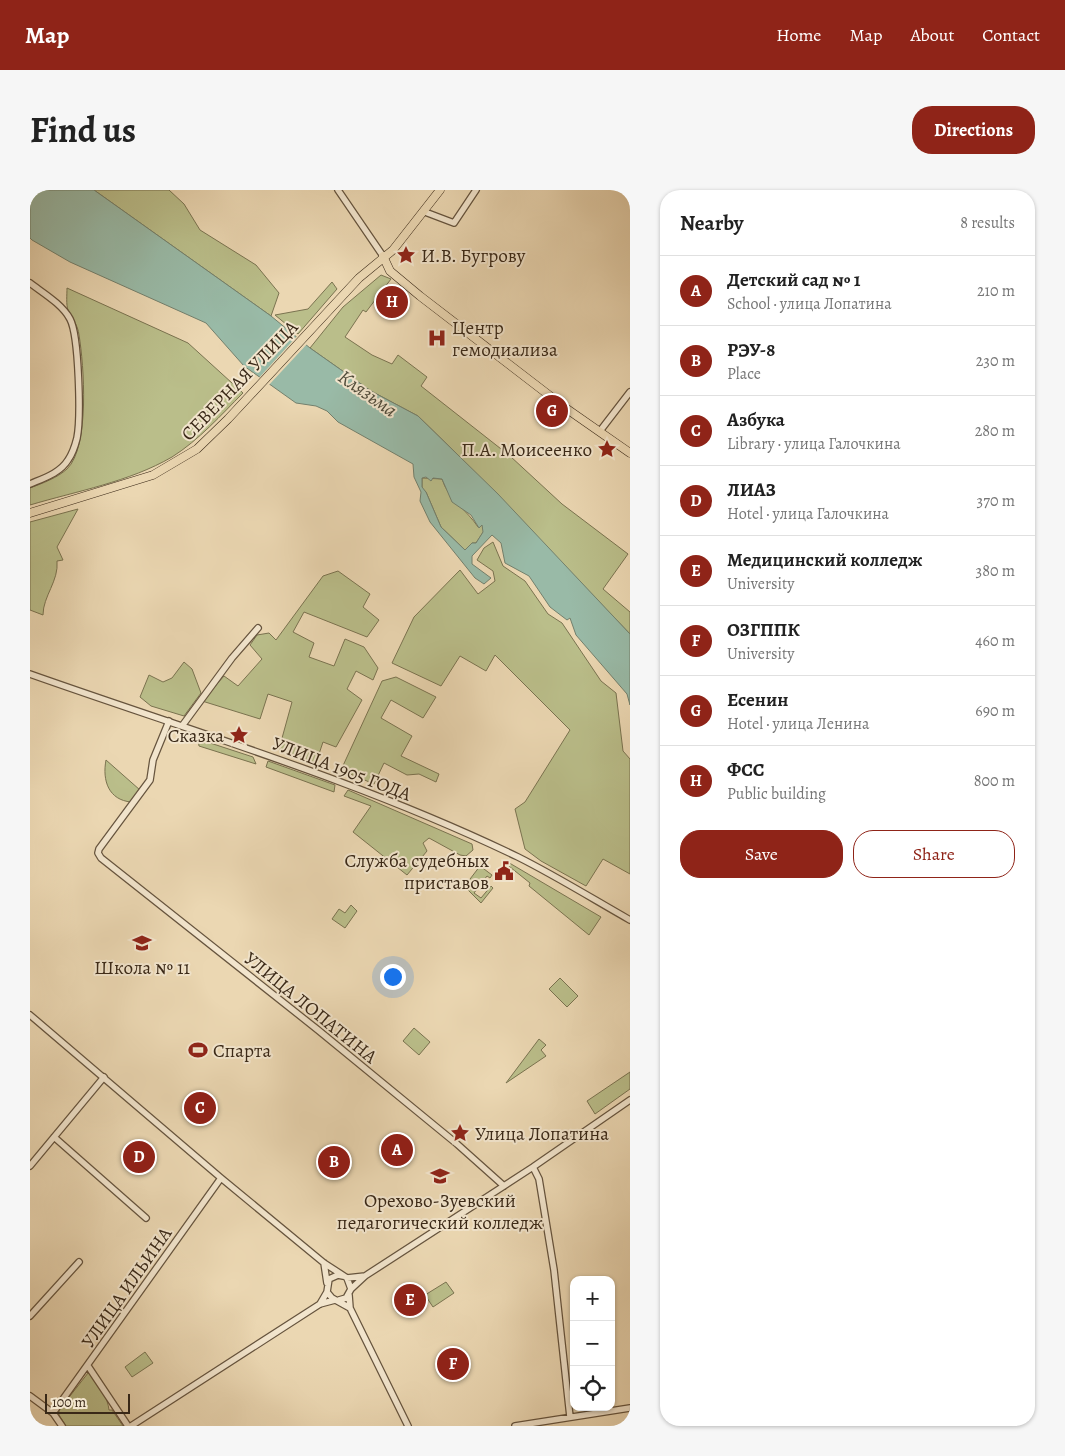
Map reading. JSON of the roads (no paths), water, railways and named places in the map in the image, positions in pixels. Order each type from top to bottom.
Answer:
[{"type":"main road","name":"СЕВЕРНАЯ УЛИЦА","points":[[30,512],[132,483],[169,467],[197,449],[383,256],[393,250],[425,212],[440,190]]},
{"type":"main road","points":[[383,256],[390,271],[420,296],[567,409],[630,453]]},
{"type":"street","points":[[338,190],[383,256]]},
{"type":"street","points":[[425,212],[454,223],[476,190]]},
{"type":"street","points":[[30,283],[62,309],[70,319],[74,331],[78,408],[77,436],[74,450],[64,465],[47,477],[30,484]]},
{"type":"street","points":[[600,431],[630,392]]},
{"type":"street","points":[[182,726],[232,658],[258,628]]},
{"type":"street","name":"УЛИЦА 1905 ГОДА","points":[[30,674],[343,782],[459,830],[530,864],[630,920]]},
{"type":"street","name":"УЛИЦА ЛОПАТИНА","points":[[169,721],[153,760],[150,780],[98,853],[123,877],[318,1030],[457,1144],[504,1186]]},
{"type":"street","points":[[30,1015],[221,1178],[324,1263],[345,1277],[350,1292],[350,1308],[408,1426]]},
{"type":"street","points":[[30,1166],[104,1077]]},
{"type":"street","points":[[88,1366],[130,1426],[320,1304],[337,1300],[350,1292],[365,1276],[533,1167],[630,1100]]},
{"type":"street","points":[[54,1137],[146,1218]]},
{"type":"street","points":[[533,1167],[539,1179],[554,1270],[570,1417]]},
{"type":"street","name":"УЛИЦА ИЛЬИНА","points":[[53,1413],[221,1178]]},
{"type":"street","points":[[30,1316],[79,1262]]},
{"type":"street","points":[[320,1304],[327,1292],[324,1263]]},
{"type":"street","points":[[327,1283],[334,1276],[365,1276]]},
{"type":"street","points":[[327,1292],[350,1308]]},
{"type":"street","points":[[30,1396],[53,1413],[62,1426]]},
{"type":"street","points":[[515,1426],[630,1408]]},
{"type":"water","name":"Клязьма","points":[[30,190],[94,190],[271,316],[310,348],[371,391],[418,416],[498,494],[630,634],[630,705],[627,694],[576,635],[570,618],[567,620],[550,607],[529,576],[505,563],[501,543],[492,535],[472,556],[472,564],[491,578],[484,584],[475,578],[430,522],[420,501],[421,492],[414,477],[413,464],[338,422],[327,411],[316,406],[296,403],[244,366],[206,323],[70,262],[30,238]],"holes":[[[426,477],[431,481],[433,478],[442,479],[452,502],[471,515],[479,528],[482,525],[483,532],[476,543],[472,543],[465,550],[441,527],[422,487],[422,478]]]},
{"type":"place","name":"И.В. Бугрову","points":[[406,255]]},
{"type":"place","name":"ФСС","points":[[392,302]]},
{"type":"place","name":"Центр гемодиализа","points":[[437,338]]},
{"type":"place","name":"Есенин","points":[[552,411]]},
{"type":"place","name":"П.А. Моисеенко","points":[[607,449]]},
{"type":"place","name":"Сказка","points":[[239,735]]},
{"type":"place","name":"Служба судебных приставов","points":[[504,871]]},
{"type":"place","name":"Школа № 11","points":[[142,943]]},
{"type":"place","name":"Спарта","points":[[198,1050]]},
{"type":"place","name":"Азбука","points":[[200,1108]]},
{"type":"place","name":"Улица Лопатина","points":[[460,1133]]},
{"type":"place","name":"Детский сад № 1","points":[[397,1150]]},
{"type":"place","name":"ЛИАЗ","points":[[139,1157]]},
{"type":"place","name":"РЭУ-8","points":[[334,1162]]},
{"type":"place","name":"Орехово-Зуевский педагогический колледж","points":[[440,1176]]},
{"type":"place","name":"Медицинский колледж","points":[[410,1300]]},
{"type":"place","name":"ОЗГППК","points":[[453,1364]]}]
